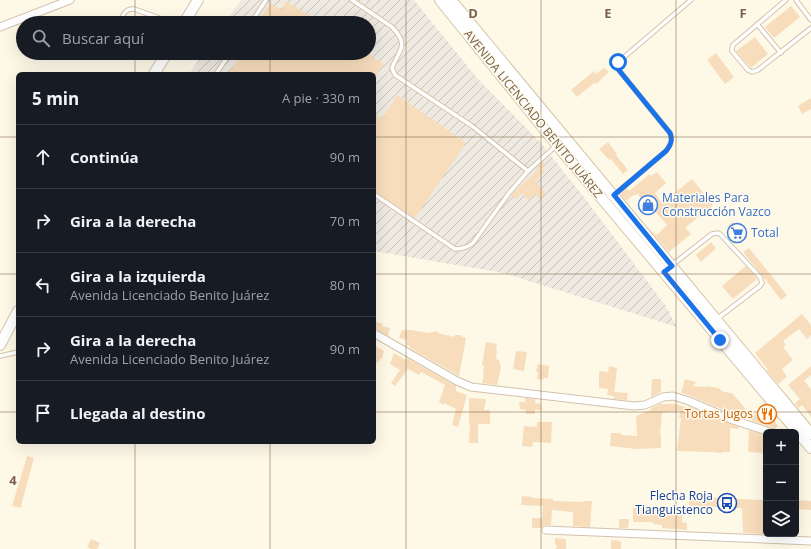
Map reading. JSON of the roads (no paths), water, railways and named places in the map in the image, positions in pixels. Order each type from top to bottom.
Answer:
[{"type":"main road","points":[[188,16],[198,0]]},
{"type":"main road","name":"AVENIDA LICENCIADO BENITO JUÁREZ","points":[[440,0],[557,145],[664,272],[712,322]]},
{"type":"main road","name":"AVENIDA LICENCIADO BENITO JUÁREZ","points":[[451,0],[672,266],[712,322],[804,434],[811,448]]},
{"type":"main road","points":[[155,72],[160,60]]},
{"type":"main road","points":[[0,345],[16,315]]},
{"type":"street","points":[[29,16],[70,0]]},
{"type":"street","points":[[0,27],[16,21]]},
{"type":"street","points":[[377,335],[466,385],[634,406],[645,405],[663,397],[673,396],[763,430]]},
{"type":"street","points":[[546,530],[811,541]]},
{"type":"lane","points":[[256,16],[266,0]]},
{"type":"lane","points":[[352,0],[376,16]]},
{"type":"lane","points":[[614,195],[666,151],[672,142],[670,133],[618,69],[616,64],[691,0]]},
{"type":"lane","points":[[786,0],[732,45],[732,51],[748,70],[755,72],[811,28]]},
{"type":"lane","points":[[796,0],[811,20]]},
{"type":"lane","points":[[123,16],[125,11],[130,8],[134,8],[154,16]]},
{"type":"lane","points":[[376,16],[392,27],[401,39],[401,50],[392,68],[395,75],[472,126],[528,171]]},
{"type":"lane","points":[[757,24],[780,53]]},
{"type":"lane","points":[[217,72],[225,60]]},
{"type":"lane","points":[[376,195],[455,248],[461,249],[469,247],[474,243],[500,205],[528,171],[566,138]]},
{"type":"lane","points":[[664,272],[712,234],[720,234],[760,277],[762,283],[712,322]]},
{"type":"lane","points":[[0,356],[16,352]]},
{"type":"place","name":"Materiales Para Construcción Vazco","points":[[648,205]]},
{"type":"place","name":"Total","points":[[737,233]]},
{"type":"place","name":"Tortas Jugos","points":[[767,414]]},
{"type":"place","name":"Flecha Roja Tianguistenco","points":[[727,503]]}]
